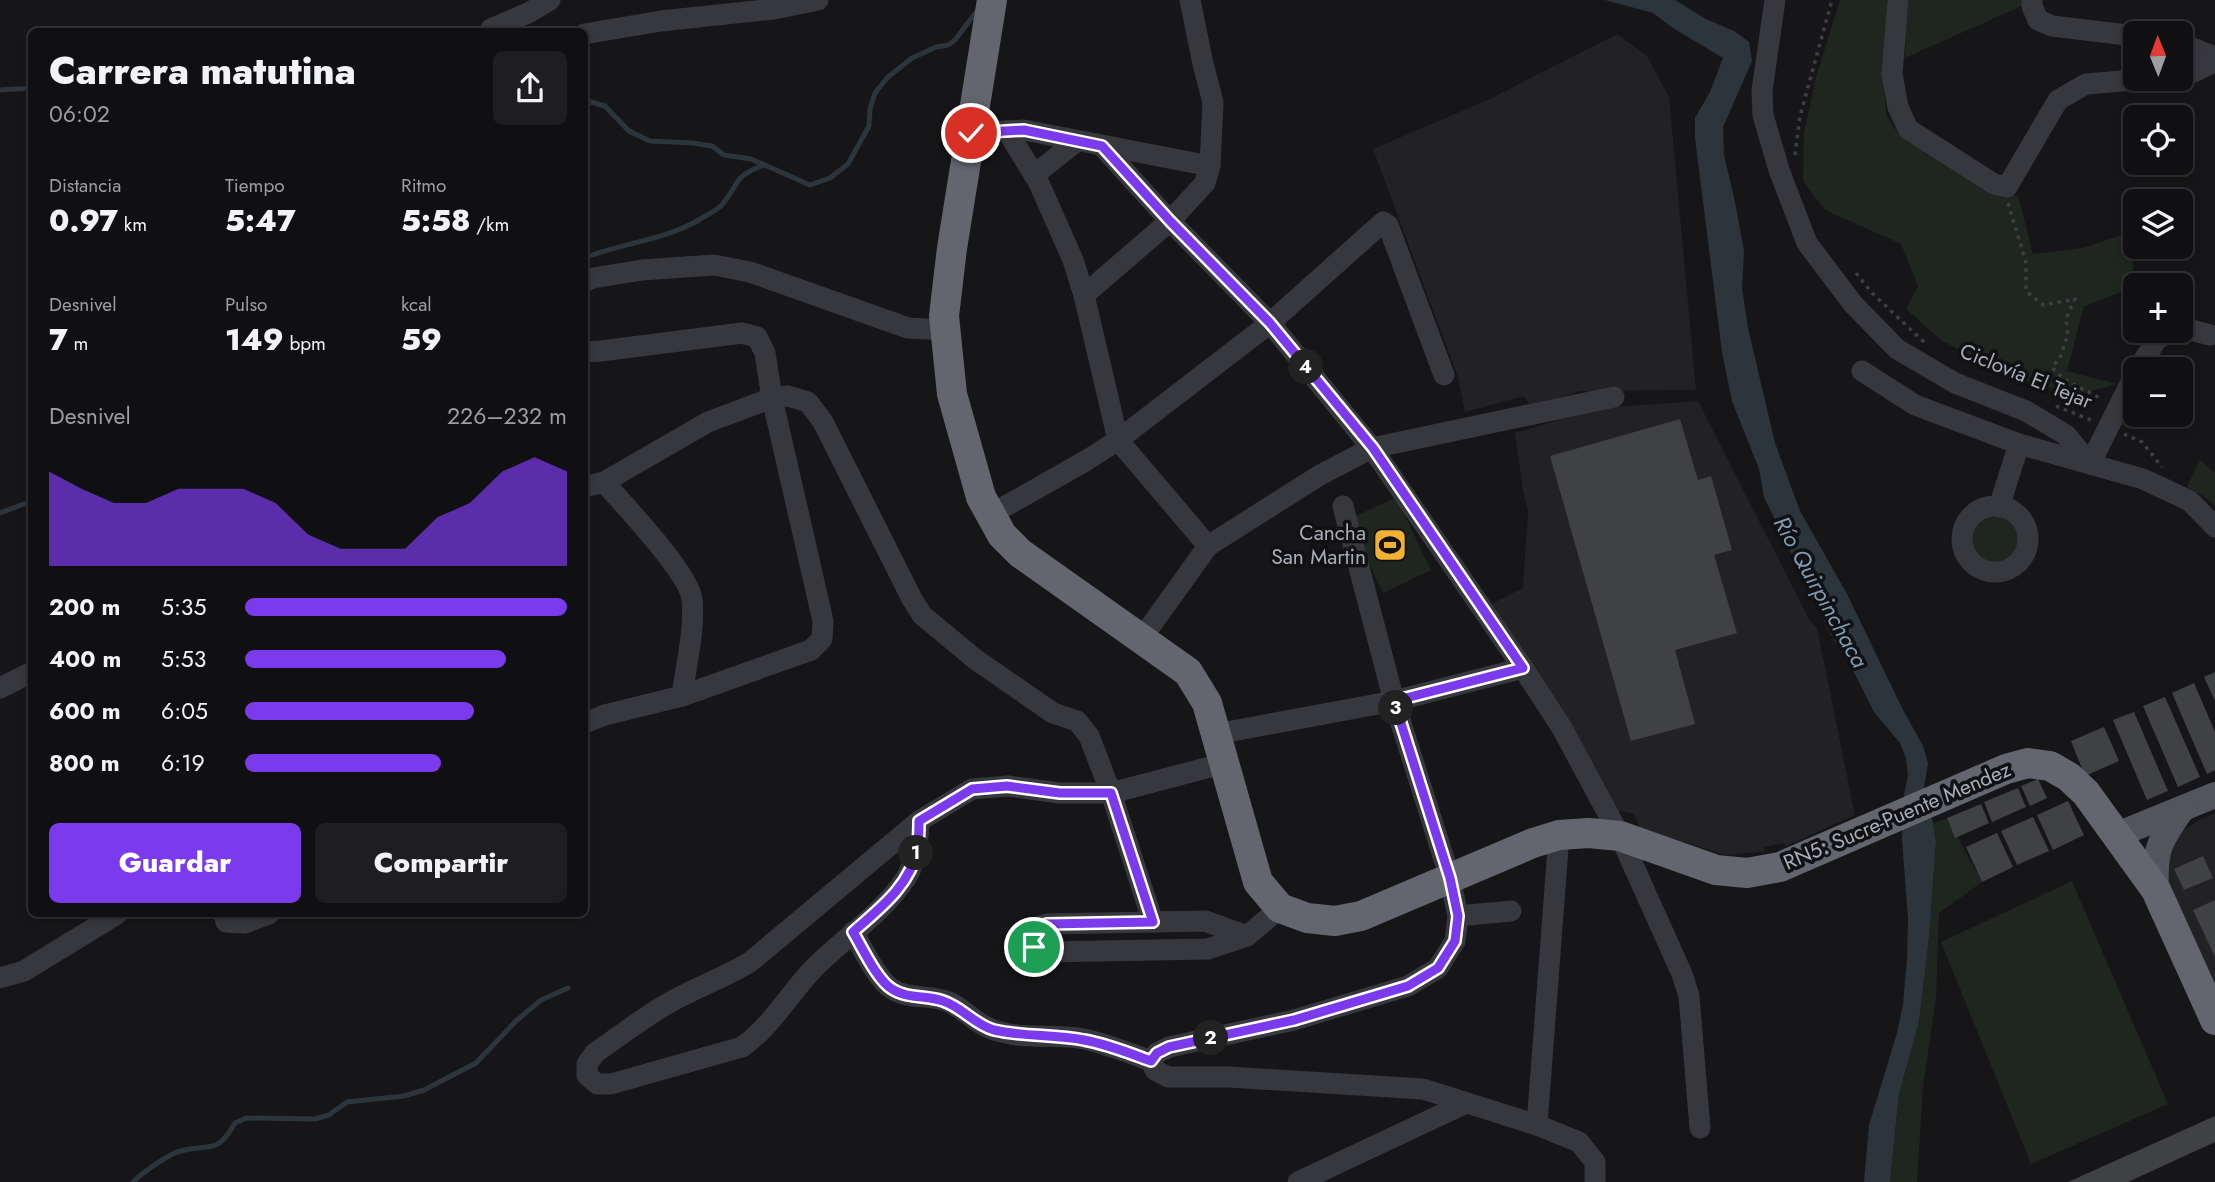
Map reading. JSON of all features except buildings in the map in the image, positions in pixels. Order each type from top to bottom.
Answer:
[{"type":"highway","points":[[992,0],[950,261],[944,316],[952,394],[968,459],[981,498],[990,515],[1002,534],[1020,553],[1188,672],[1207,703],[1258,882],[1280,908]]},
{"type":"highway","name":"RN5: Sucre-Puente Mendez","points":[[1280,908],[1307,918],[1335,921],[1362,916],[1532,843],[1559,835],[1589,833],[1619,836],[1716,870],[1747,873],[1780,867],[1920,805],[2006,769],[2028,763],[2050,766],[2069,777],[2086,793],[2117,835],[2156,890],[2215,1020]]},
{"type":"main road","points":[[2117,835],[2215,795]]},
{"type":"main road","points":[[2156,890],[2157,848],[2182,809]]},
{"type":"street","points":[[493,28],[551,0]]},
{"type":"street","points":[[588,33],[661,21],[774,9],[818,0]]},
{"type":"street","points":[[1084,295],[1170,221],[1205,183],[1210,166],[1213,102],[1190,0]]},
{"type":"street","points":[[1775,0],[1762,91],[1763,115],[1779,170],[1807,243],[1853,304],[1897,349],[1955,383],[2026,411],[2066,435],[2090,464]]},
{"type":"street","points":[[1898,0],[1892,74],[1898,107],[1908,129],[1994,184],[2007,187],[2058,100],[2086,84],[2123,81]]},
{"type":"street","points":[[2032,0],[2038,20],[2052,26],[2123,35]]},
{"type":"street","points":[[2193,49],[2215,60]]},
{"type":"street","points":[[2193,72],[2215,60]]},
{"type":"street","points":[[971,133],[1024,130],[1210,166]]},
{"type":"street","points":[[1007,131],[1034,175],[1073,260],[1084,295],[1118,440],[1208,546]]},
{"type":"street","points":[[1034,175],[1077,141]]},
{"type":"street","points":[[1102,146],[1170,221],[1270,323],[1373,448],[1562,728],[1619,836],[1682,974],[1689,996],[1700,1128]]},
{"type":"street","points":[[990,515],[1118,440],[1270,323],[1383,222],[1388,225],[1444,374]]},
{"type":"street","points":[[588,280],[642,270],[714,265],[750,272],[908,328],[945,330]]},
{"type":"street","points":[[2193,330],[2210,335]]},
{"type":"street","points":[[588,352],[742,333],[757,337],[765,354],[772,398],[823,621],[822,639],[811,650],[682,696],[588,721]]},
{"type":"street","points":[[1862,371],[1915,405],[2019,444],[2143,479],[2190,501],[2215,527]]},
{"type":"street","points":[[682,696],[692,596],[683,575],[594,485],[708,422],[772,398],[788,396],[808,402],[823,422],[922,615],[975,659],[1053,713],[1077,721],[1089,736],[1111,793],[1153,922]]},
{"type":"street","points":[[1142,638],[1208,546],[1320,475],[1373,448],[1614,397]]},
{"type":"street","points":[[2090,464],[2123,398]]},
{"type":"street","points":[[1999,507],[2019,444]]},
{"type":"street","points":[[1151,1061],[1157,1053],[1169,1047],[1294,1020],[1408,986],[1438,968],[1455,941],[1458,916],[1450,878],[1394,701],[1343,506]]},
{"type":"street","points":[[1216,734],[1394,701],[1523,668]]},
{"type":"street","points":[[0,688],[28,674]]},
{"type":"street","points":[[919,821],[917,850],[907,875],[890,900],[815,967],[757,1037],[742,1047],[611,1084],[597,1084],[587,1075],[587,1064],[595,1053],[666,1004],[733,973],[750,962],[919,821],[972,789],[1007,786],[1060,793],[1111,793],[1225,763]]},
{"type":"street","points":[[1537,1125],[1559,835]]},
{"type":"street","points":[[1247,936],[1205,921],[1047,924],[1034,928],[1028,937],[1034,947],[1046,952],[1208,949],[1247,936],[1280,908]]},
{"type":"street","points":[[1458,916],[1511,911]]},
{"type":"street","points":[[0,978],[24,971],[112,917]]},
{"type":"street","points":[[225,917],[226,922],[245,923],[260,917]]},
{"type":"street","points":[[853,932],[881,978],[891,989],[908,996],[933,997],[951,1003],[990,1029],[1017,1035],[1086,1040],[1151,1061],[1155,1070],[1168,1077],[1229,1077],[1423,1089],[1537,1125],[1579,1142],[1595,1162],[1595,1182]]},
{"type":"street","points":[[1301,1182],[1464,1104]]},
{"type":"path","points":[[1795,156],[1800,116],[1832,0]]},
{"type":"path","points":[[2007,187],[2007,200],[2026,263],[2026,291],[2043,305],[2075,299],[2066,319],[2068,334],[2060,358],[2052,367],[2060,378],[2086,390],[2113,418]]},
{"type":"path","name":"Ciclovía El Tejar","points":[[1855,272],[1872,293],[1932,349]]},
{"type":"path","name":"Ciclovía El Tejar","points":[[2057,406],[2113,418],[2141,442],[2167,473]]},
{"type":"shaded area","points":[[1840,0],[1887,0],[1884,88],[1886,114],[1899,135],[1995,193],[2018,196],[2033,254],[2083,248],[2123,234],[2123,259],[2132,259],[2134,273],[2123,273],[2123,291],[2084,306],[2067,371],[2117,384],[2076,395],[2009,377],[1941,340],[1906,309],[1918,286],[1901,244],[1825,210],[1803,181],[1804,132],[1816,77]]},
{"type":"shaded area","points":[[1906,0],[2024,0],[2024,5],[1905,58]]},
{"type":"shaded area","points":[[1617,34],[1647,56],[1669,97],[1696,390],[1580,391],[1531,407],[1524,396],[1465,412],[1458,377],[1373,149],[1490,99]]},
{"type":"shaded area","points":[[1698,401],[1810,621],[1817,628],[1855,815],[1786,846],[1783,843],[1764,847],[1765,851],[1728,855],[1640,828],[1634,814],[1608,808],[1487,606],[1523,588],[1528,511],[1515,433],[1600,408]]},
{"type":"shaded area","points":[[2200,460],[2215,473],[2215,506],[2187,487]]},
{"type":"shaded area","name":"Cancha San Martin","points":[[1396,497],[1431,570],[1383,593],[1348,520]]},
{"type":"shaded area","points":[[1995,512],[2014,520],[2022,539],[2014,558],[1995,566],[1976,558],[1968,539],[1976,520]]},
{"type":"shaded area","points":[[2215,813],[2215,998],[2172,907],[2164,867],[2169,851],[2181,832]]},
{"type":"shaded area","points":[[1947,818],[1982,882],[1939,913],[1936,997],[1923,1087],[1917,1182],[1890,1182],[1899,1094],[1919,1022],[1933,884],[1936,841],[1933,823]]},
{"type":"shaded area","points":[[2072,881],[2168,1104],[2031,1164],[1941,942]]},
{"type":"water","name":"Río Quirpinchaca","points":[[1605,0],[1675,0],[1706,19],[1734,31],[1749,42],[1752,61],[1723,127],[1724,155],[1744,251],[1742,288],[1748,328],[1775,443],[1800,511],[1847,594],[1923,746],[1928,763],[1924,788],[1936,841],[1929,935],[1919,1022],[1899,1094],[1890,1182],[1864,1182],[1869,1125],[1903,1005],[1908,919],[1902,839],[1904,795],[1908,775],[1906,758],[1900,743],[1874,712],[1830,633],[1764,497],[1759,469],[1732,401],[1722,352],[1695,138],[1695,118],[1710,92],[1723,58],[1653,13]]},
{"type":"waterway","points":[[588,101],[605,106],[629,131],[650,141],[712,146],[724,155],[751,159],[810,185],[830,178],[848,164],[869,126],[875,93],[888,77],[912,58],[955,40],[977,11]]},
{"type":"waterway","points":[[0,90],[28,88]]},
{"type":"waterway","points":[[588,257],[686,227],[717,209],[742,177],[764,165]]},
{"type":"waterway","points":[[0,513],[28,502]]},
{"type":"waterway","points":[[133,1182],[175,1153],[217,1144],[235,1123],[246,1118],[315,1119],[329,1115],[347,1102],[404,1096],[424,1090],[476,1063],[516,1021],[541,1000],[568,988]]},
{"type":"place","name":"Cancha San Martin","points":[[1390,545]]},
{"type":"route","points":[[971,133],[1024,130],[1102,146],[1170,221],[1270,323],[1373,448],[1523,668],[1394,701],[1450,878],[1458,916],[1455,941],[1438,968],[1408,986],[1294,1020],[1169,1047],[1157,1053],[1151,1061],[1086,1040],[1017,1035],[990,1029],[951,1003],[933,997],[908,996],[891,989],[881,978],[853,932],[890,900],[907,875],[917,850],[919,821],[972,789],[1007,786],[1060,793],[1111,793],[1153,922],[1047,924],[1034,928],[1028,937],[1034,947]]}]
